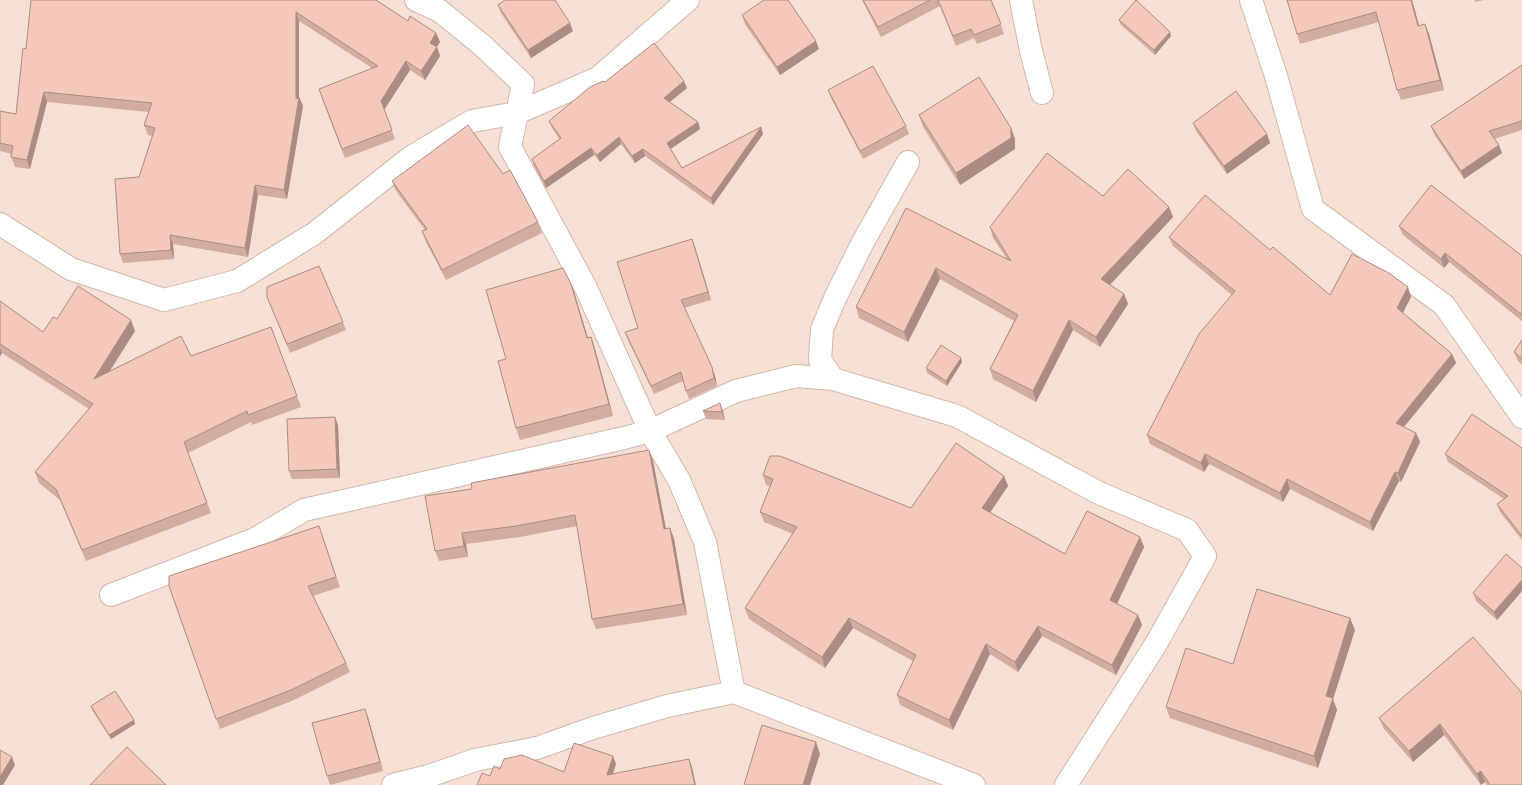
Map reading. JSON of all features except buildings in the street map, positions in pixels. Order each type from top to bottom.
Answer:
[{"type":"street","points":[[416,0],[440,11],[483,46],[523,84],[510,147],[586,286],[650,431],[679,480],[705,542],[734,692]]},
{"type":"street","points":[[0,224],[71,269],[164,300],[237,281],[316,233],[411,157],[472,121],[517,113],[598,78],[688,0]]},
{"type":"street","points":[[1021,0],[1031,51],[1042,93]]},
{"type":"street","points":[[1251,0],[1276,76],[1313,209],[1444,305],[1522,417]]},
{"type":"street","points":[[833,379],[820,360],[822,329],[846,275],[908,162]]},
{"type":"street","points":[[111,595],[256,539],[304,510],[650,431],[736,391],[796,376],[833,379],[957,416],[1099,493],[1187,530],[1205,556],[1156,644],[1066,785]]},
{"type":"street","points":[[393,785],[429,776],[475,760],[537,748],[593,728],[667,706],[734,692],[974,785]]},
{"type":"shaded area","points":[[0,0],[1522,0],[1522,785],[0,785]]}]
